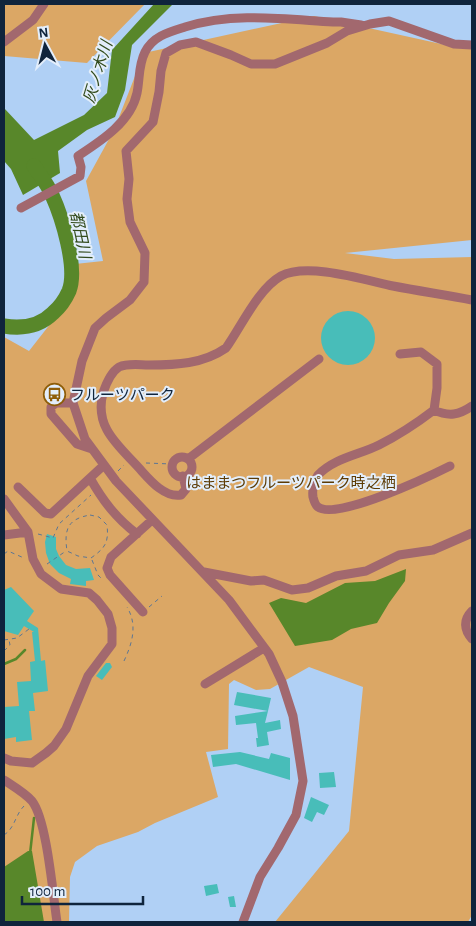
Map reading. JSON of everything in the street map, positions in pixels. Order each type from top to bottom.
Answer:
[{"type":"street","points":[[4,42],[33,20],[44,4]]},
{"type":"street","points":[[21,208],[80,176],[81,167],[78,156],[113,131],[126,116],[137,92],[139,67],[144,53],[158,36],[201,22],[225,18],[255,17],[365,25]]},
{"type":"street","points":[[243,922],[260,877],[296,816],[304,781],[293,716],[282,682],[269,654],[229,600],[116,481],[84,439],[73,403],[82,361],[95,328],[130,300],[144,282],[146,253],[130,222],[127,199],[129,179],[126,151],[153,122],[161,71],[166,54],[180,44],[196,42],[251,64],[275,64],[328,43],[348,31],[365,25],[389,21],[454,44],[472,45]]},
{"type":"street","points":[[184,476],[186,489],[181,495],[169,495],[145,474],[108,434],[102,416],[101,401],[105,386],[118,368],[130,364],[169,365],[188,363],[218,354],[226,348],[262,293],[280,276],[293,272],[313,271],[347,275],[393,286],[472,300]]},
{"type":"street","points":[[400,354],[421,352],[437,364],[434,410],[379,445],[351,455],[328,467],[317,476],[314,483],[315,503],[323,510],[344,508],[403,488],[450,466]]},
{"type":"street","points":[[188,459],[320,359]]},
{"type":"street","points":[[73,403],[56,403],[51,407],[51,414],[77,444],[92,449]]},
{"type":"street","points":[[434,410],[445,415],[455,415],[472,406]]},
{"type":"street","points":[[181,456],[188,459],[192,466],[191,472],[187,476],[177,476],[172,464],[181,456]]},
{"type":"street","points":[[18,487],[45,513],[51,514],[104,465]]},
{"type":"street","points":[[90,478],[108,508],[137,534]]},
{"type":"street","points":[[4,500],[28,532],[33,559],[41,574],[61,589],[89,593],[108,614],[112,628],[112,644],[88,676],[66,729],[54,746],[32,763],[11,761],[4,758]]},
{"type":"street","points":[[143,612],[107,568],[111,558],[152,520]]},
{"type":"street","points":[[4,535],[28,532]]},
{"type":"street","points":[[204,572],[251,581],[264,580],[292,590],[308,588],[336,576],[366,571],[399,555],[433,550],[472,533]]},
{"type":"street","points":[[472,611],[466,617],[464,623],[472,639]]},
{"type":"street","points":[[205,684],[264,648]]},
{"type":"street","points":[[4,780],[32,801],[39,814],[44,832],[57,922]]},
{"type":"path","points":[[146,463],[172,464]]},
{"type":"path","points":[[118,471],[125,464]]},
{"type":"path","points":[[28,532],[52,538],[59,524],[96,491]]},
{"type":"path","points":[[90,514],[99,517],[108,525],[109,536],[104,549],[92,558],[78,556],[67,551],[65,539],[68,526],[78,517],[90,514]]},
{"type":"path","points":[[92,558],[98,575],[104,581]]},
{"type":"path","points":[[124,661],[132,643],[134,627],[130,612],[126,606]]},
{"type":"path","points":[[4,640],[17,638],[29,629]]},
{"type":"path","points":[[4,651],[10,645],[9,639]]},
{"type":"path","points":[[4,835],[12,828],[20,810],[32,801]]},
{"type":"green space","points":[[4,4],[145,4],[87,63],[4,56]]},
{"type":"green space","name":"はままつフルーツパーク時之栖","points":[[314,16],[464,49],[472,47],[472,240],[345,253],[394,259],[472,257],[472,915],[468,922],[275,922],[349,831],[363,687],[309,667],[270,689],[256,690],[234,680],[229,684],[228,749],[206,752],[218,797],[138,832],[97,846],[75,862],[70,877],[69,922],[4,922],[4,337],[29,351],[76,291],[75,264],[103,261],[86,181],[114,130],[144,53]]},
{"type":"shaded area","points":[[154,4],[173,4],[132,45],[125,90],[115,117],[87,130],[58,151],[60,173],[23,195],[11,169],[4,161],[4,108],[34,140],[84,115],[107,93],[112,50]]},
{"type":"shaded area","points":[[406,569],[405,581],[377,623],[351,629],[332,640],[295,646],[269,603],[281,598],[306,603],[345,583],[375,581]]},
{"type":"shaded area","points":[[28,851],[32,851],[44,922],[4,922],[4,867]]},
{"type":"building","points":[[343,311],[353,311],[363,315],[371,323],[375,338],[371,353],[363,361],[353,365],[343,365],[333,361],[325,353],[321,343],[321,333],[325,323],[333,315]]},
{"type":"building","points":[[47,534],[56,537],[56,549],[66,565],[76,569],[90,568],[94,580],[86,581],[86,586],[70,584],[71,579],[59,573],[50,564],[46,553],[45,542]]},
{"type":"building","points":[[11,587],[34,611],[27,621],[38,628],[41,661],[45,660],[48,691],[33,693],[35,711],[29,711],[32,740],[16,742],[16,737],[4,739],[4,707],[19,706],[17,682],[31,681],[30,662],[35,661],[32,632],[34,632],[24,626],[18,635],[4,631],[4,590]]},
{"type":"building","points":[[106,663],[110,663],[112,667],[102,680],[96,676]]},
{"type":"building","points":[[237,692],[271,698],[268,711],[234,705]]},
{"type":"building","points":[[268,711],[265,723],[280,720],[281,729],[267,732],[269,745],[257,747],[256,723],[236,725],[235,716]]},
{"type":"building","points":[[240,752],[269,759],[271,753],[290,758],[290,780],[236,764],[213,767],[211,755]]},
{"type":"building","points":[[334,772],[336,787],[320,788],[319,773]]},
{"type":"building","points":[[311,797],[329,805],[324,815],[317,812],[312,822],[304,818]]},
{"type":"building","points":[[217,884],[219,893],[206,896],[204,886]]},
{"type":"building","points":[[234,896],[236,907],[230,907],[228,897]]},
{"type":"waterway","name":"都田川","points":[[4,326],[30,326],[48,317],[64,300],[69,291],[71,281],[72,269],[68,243],[60,216],[50,191],[34,166]]},
{"type":"waterway","points":[[4,664],[16,659],[25,650]]},
{"type":"waterway","points":[[30,854],[34,818]]},
{"type":"place","name":"フルーツパーク","points":[[54,395]]},
{"type":"water label","name":"灰ノ木川","points":[[98,72]]}]
